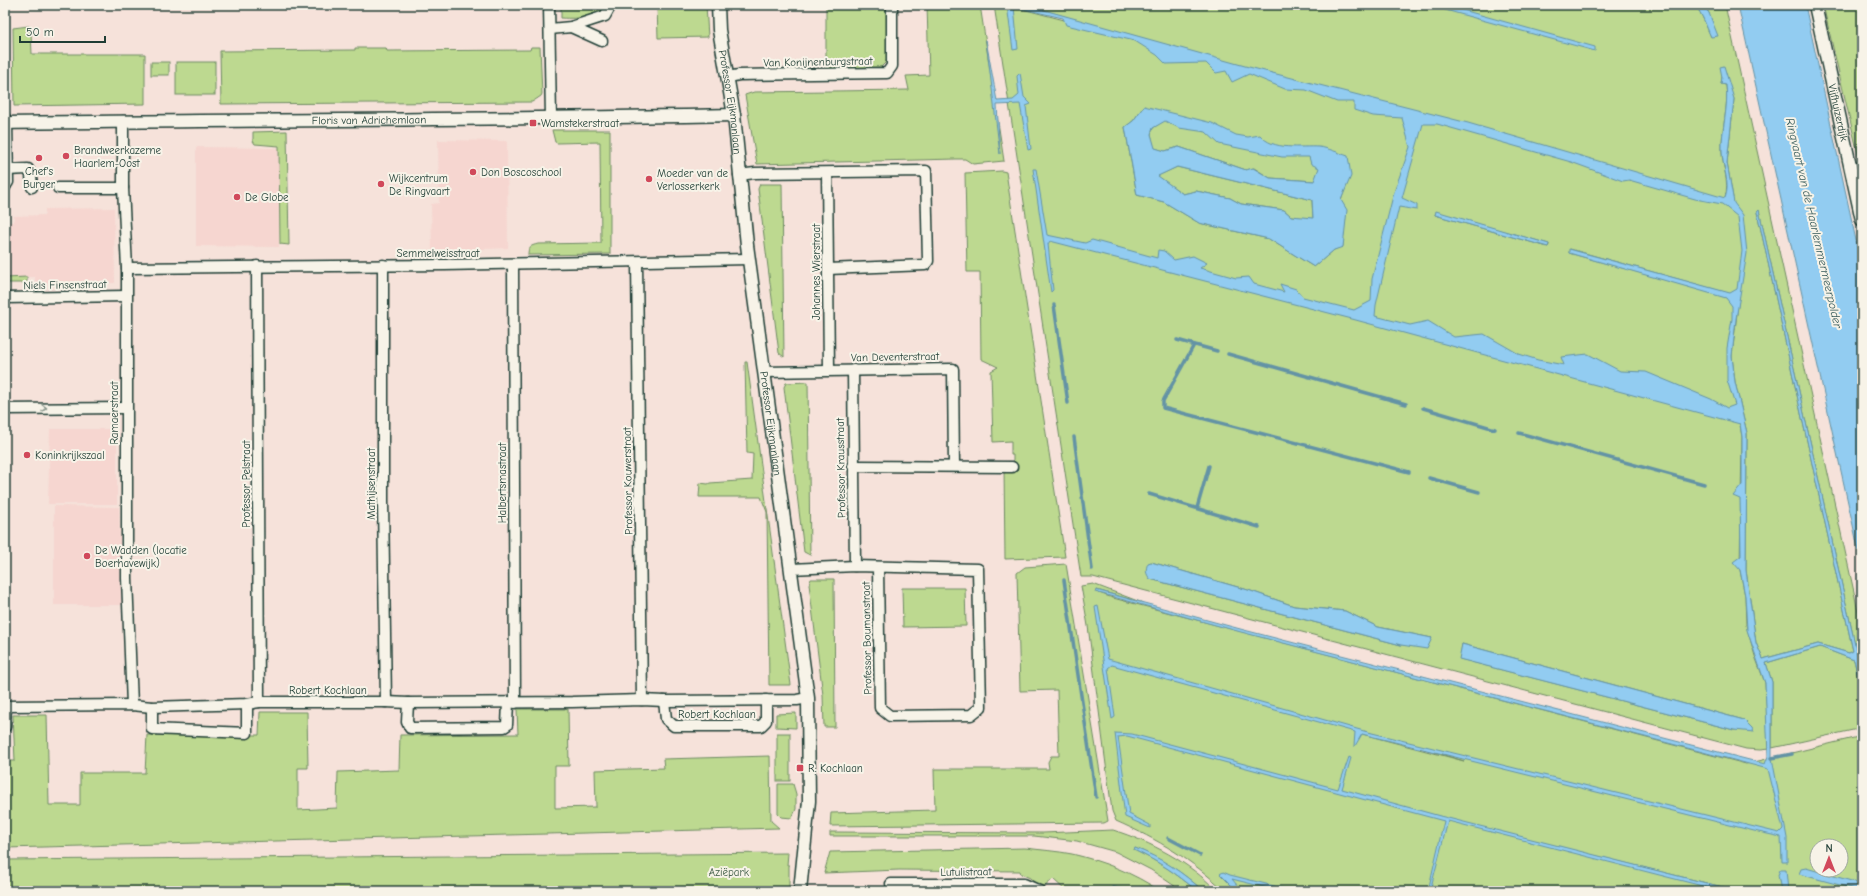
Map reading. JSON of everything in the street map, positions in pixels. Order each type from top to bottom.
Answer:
[{"type":"street","points":[[549,5],[551,118]]},
{"type":"street","points":[[550,29],[571,27],[605,16],[611,5]]},
{"type":"street","name":"Professor Eijkmanlaan","points":[[718,5],[719,30],[734,115],[739,175],[749,259],[808,698],[810,801],[800,891]]},
{"type":"street","name":"Van Konijnenburgstraat","points":[[728,77],[739,75],[887,73],[892,66],[892,5]]},
{"type":"street","name":"Vijfhuizerdijk","points":[[1815,5],[1862,220]]},
{"type":"street","points":[[571,27],[602,41]]},
{"type":"street","name":"Floris van Adrichemlaan","points":[[6,121],[551,118],[734,115]]},
{"type":"street","points":[[5,187],[8,182],[6,121]]},
{"type":"street","name":"Ramaerstraat","points":[[123,121],[123,188],[127,268],[127,606],[132,705]]},
{"type":"street","points":[[7,170],[28,169],[32,175],[32,187]]},
{"type":"street","points":[[739,175],[755,173],[926,171],[928,261],[925,265],[828,269]]},
{"type":"street","name":"Johannes Wierstraat","points":[[827,173],[829,370]]},
{"type":"street","points":[[58,188],[123,188]]},
{"type":"street","name":"Semmelweisstraat","points":[[127,268],[513,264],[749,259]]},
{"type":"street","name":"Professor Kouwerstraat","points":[[637,262],[642,700]]},
{"type":"street","name":"Halbertsmastraat","points":[[512,702],[513,264]]},
{"type":"street","name":"Mathijsenstraat","points":[[382,265],[382,501],[386,702]]},
{"type":"street","name":"Professor Pelstraat","points":[[257,266],[259,702]]},
{"type":"street","name":"Niels Finsenstraat","points":[[5,298],[126,296]]},
{"type":"street","name":"Van Deventerstraat","points":[[764,372],[953,369],[954,466]]},
{"type":"street","name":"Professor Krausstraat","points":[[853,370],[855,566]]},
{"type":"street","points":[[5,408],[126,408]]},
{"type":"street","points":[[853,466],[1012,467]]},
{"type":"street","points":[[791,569],[855,566],[878,568]]},
{"type":"street","name":"Professor Boumanstraat","points":[[878,568],[978,568],[981,707],[971,715],[890,716],[880,708],[878,568]]},
{"type":"street","name":"Robert Kochlaan","points":[[5,727],[6,706],[132,705],[152,707],[247,704],[259,702],[386,702],[408,704],[642,700],[766,700],[808,698]]},
{"type":"street","name":"Robert Kochlaan","points":[[664,701],[666,719],[674,726],[761,726],[766,721],[766,700]]},
{"type":"street","points":[[408,704],[408,722],[410,728],[504,727],[507,725],[512,702]]},
{"type":"street","points":[[152,707],[152,729],[247,732],[247,704]]},
{"type":"street","name":"Lutulistraat","points":[[891,884],[929,888],[1024,884],[1040,891]]},
{"type":"shaded area","name":"Don Boscoschool","points":[[438,140],[507,141],[508,248],[432,251],[431,204],[439,203]]},
{"type":"shaded area","name":"De Globe","points":[[196,147],[279,148],[279,247],[196,246]]},
{"type":"shaded area","points":[[114,208],[115,283],[35,283],[35,277],[5,277],[5,222],[14,222],[14,216],[45,215],[45,209]]},
{"type":"shaded area","points":[[50,429],[117,429],[117,504],[48,504]]},
{"type":"shaded area","name":"De Wadden (locatie Boerhavewijk)","points":[[54,506],[119,507],[122,605],[54,605]]},
{"type":"green space","points":[[561,5],[609,5],[599,13],[587,17],[561,18]]},
{"type":"green space","points":[[657,5],[706,5],[708,37],[658,38]]},
{"type":"green space","points":[[826,5],[888,5],[887,57],[886,62],[881,67],[826,68]]},
{"type":"green space","points":[[927,5],[980,5],[1004,161],[973,164],[965,159],[956,159],[757,164],[745,95],[754,92],[909,90],[906,76],[929,75]]},
{"type":"green space","points":[[994,5],[1007,5],[1068,21],[1067,17],[1026,5],[1695,5],[1711,37],[1709,13],[1703,5],[1725,5],[1854,592],[1862,633],[1862,676],[1759,210],[1757,212],[1853,651],[1849,653],[1818,644],[1763,659],[1756,643],[1746,570],[1747,433],[1735,382],[1732,356],[1739,296],[1570,249],[1569,253],[1737,300],[1728,352],[1742,437],[1740,570],[1745,596],[1746,625],[1765,683],[1769,749],[1746,749],[1093,577],[1081,577]],"holes":[[[1722,77],[1734,99],[1727,163],[1733,198],[1725,197],[1727,186],[1722,157],[1722,143],[1727,94],[1726,85],[1721,84]],[[1144,106],[1164,120],[1153,128],[1151,134],[1154,148],[1165,151],[1179,147],[1246,170],[1254,168],[1270,178],[1314,181],[1345,188],[1341,201],[1343,246],[1334,250],[1314,267],[1269,239],[1199,223],[1164,202],[1137,195],[1125,127],[1133,121]],[[1436,212],[1549,245],[1548,247],[1435,215]],[[1151,562],[1248,590],[1294,606],[1345,611],[1378,627],[1432,638],[1401,645],[1150,579]],[[1462,644],[1744,720],[1752,728],[1734,730],[1460,659]]]},
{"type":"green space","points":[[1823,5],[1862,5],[1862,171]]},
{"type":"green space","points":[[29,26],[30,34],[31,33],[32,54],[145,54],[145,104],[14,106],[13,28]]},
{"type":"green space","points":[[531,47],[540,47],[542,94],[532,102],[221,104],[220,51],[355,50],[355,48],[386,48],[387,51],[530,50]]},
{"type":"green space","points":[[151,62],[169,62],[169,75],[151,75]]},
{"type":"green space","points":[[176,62],[215,62],[215,95],[176,95]]},
{"type":"green space","points":[[552,130],[610,130],[610,254],[528,255],[528,250],[530,247],[538,244],[601,243],[600,142],[557,143],[555,142]]},
{"type":"green space","points":[[287,131],[289,245],[280,244],[279,146],[255,144],[253,141],[253,132]]},
{"type":"green space","points":[[1177,167],[1312,200],[1313,219],[1291,216],[1284,210],[1241,204],[1230,198],[1196,191],[1183,194],[1157,176]]},
{"type":"green space","points":[[1006,172],[1065,557],[1005,559],[1004,466],[1013,466],[1013,455],[1011,455],[1011,441],[993,442],[991,371],[998,367],[981,359],[980,272],[967,272],[965,173]]},
{"type":"green space","points":[[760,184],[782,184],[784,357],[779,353],[758,189]]},
{"type":"green space","points":[[27,277],[27,283],[5,283],[5,278]]},
{"type":"green space","points":[[745,362],[747,362],[791,685],[769,685],[767,512],[761,497],[699,497],[700,483],[708,484],[752,480],[753,454],[747,453]]},
{"type":"green space","points":[[808,382],[810,555],[804,552],[784,387],[786,383]]},
{"type":"green space","points":[[1066,564],[1108,821],[1104,823],[830,826],[831,813],[935,810],[934,769],[1049,769],[1048,762],[1051,756],[1059,756],[1057,690],[1020,691],[1017,573],[1025,567]]},
{"type":"green space","points":[[811,579],[834,579],[835,727],[824,727],[823,695],[809,584]]},
{"type":"green space","points":[[1093,584],[1143,603],[1097,590],[1096,592],[1113,598],[1746,764],[1862,736],[1862,891],[1739,891],[1495,831],[1725,891],[1225,891],[1200,869],[1174,851],[1146,835],[1116,821],[1112,811],[1088,626],[1081,586]],"holes":[[[1364,731],[1464,761],[1362,734]]]},
{"type":"green space","points":[[902,588],[965,588],[966,626],[903,627]]},
{"type":"green space","points":[[1820,647],[1854,660],[1862,694],[1862,728],[1772,748],[1772,682],[1766,663]]},
{"type":"green space","points":[[517,709],[568,709],[569,766],[555,766],[555,808],[596,807],[595,770],[664,768],[663,759],[770,756],[771,821],[779,828],[5,848],[5,761],[15,761],[13,715],[47,715],[49,805],[80,805],[80,773],[145,773],[147,735],[259,735],[260,712],[307,712],[308,768],[298,768],[298,810],[337,808],[338,772],[399,770],[400,735],[518,734]]},
{"type":"green space","points":[[796,713],[796,728],[776,727],[776,714]]},
{"type":"green space","points":[[777,733],[790,733],[790,781],[777,781]]},
{"type":"green space","points":[[778,784],[793,784],[796,794],[796,809],[792,818],[781,817],[778,814]]},
{"type":"green space","points":[[1113,830],[1169,854],[1194,871],[1217,891],[1203,891],[1171,866],[1154,856],[1135,848],[1134,850],[1167,868],[1197,891],[1182,891],[1151,870],[1116,852],[1077,841],[1034,836],[830,836],[830,832],[1043,833]]},
{"type":"green space","points":[[1025,848],[1066,853],[1095,860],[1129,873],[1160,891],[1066,891],[1053,879],[1042,889],[1030,878],[1021,874],[1020,871],[899,870],[824,873],[830,852]]},
{"type":"green space","name":"Aziëpark","points":[[788,853],[787,865],[789,865],[789,891],[5,891],[5,860]]},
{"type":"water","points":[[1007,5],[1026,5],[1245,66],[1468,123],[1725,198],[1727,192],[1727,181],[1722,157],[1722,143],[1727,94],[1726,85],[1721,84],[1722,77],[1720,67],[1724,66],[1734,99],[1727,163],[1734,203],[1743,215],[1747,253],[1736,319],[1732,356],[1735,382],[1747,433],[1746,570],[1756,643],[1763,659],[1818,644],[1849,653],[1853,651],[1757,212],[1759,210],[1862,676],[1862,694],[1854,660],[1820,647],[1766,663],[1772,682],[1772,758],[1787,838],[1787,862],[1782,862],[1781,837],[1362,734],[1354,746],[1355,732],[1112,665],[1108,668],[1115,717],[1112,719],[1095,607],[1098,606],[1108,659],[1364,731],[1779,833],[1783,829],[1768,769],[1241,632],[1095,592],[1096,590],[1244,630],[1765,764],[1768,756],[1765,683],[1747,630],[1745,596],[1740,570],[1733,562],[1741,556],[1740,499],[1733,496],[1742,485],[1742,437],[1740,424],[1352,319],[1050,241],[1048,244],[1053,290],[1051,292],[1033,169],[1036,169],[1047,235],[1085,243],[1092,240],[1157,258],[1158,250],[1164,251],[1174,260],[1193,256],[1207,263],[1200,268],[1236,278],[1249,277],[1254,284],[1284,292],[1280,284],[1296,289],[1303,297],[1354,310],[1371,301],[1372,279],[1394,192],[1410,147],[1402,118],[1373,116],[1354,110],[1354,102],[1337,102],[1306,90],[1285,89],[1249,74],[1232,82],[1226,71],[1216,73],[1206,63],[1166,64],[1157,55],[1135,41],[1066,25],[1063,18],[1014,7],[1018,49],[1013,50]],"holes":[[[1423,124],[1437,124],[1571,162],[1623,181],[1629,180],[1695,199],[1722,204],[1738,217],[1742,251],[1737,289],[1730,293],[1569,249],[1569,253],[1726,298],[1732,306],[1732,319],[1727,348],[1727,380],[1735,405],[1727,408],[1711,399],[1646,372],[1620,371],[1588,354],[1561,357],[1564,365],[1538,360],[1519,354],[1484,334],[1454,337],[1428,321],[1410,325],[1375,316],[1376,305],[1399,207],[1417,210],[1417,205],[1402,198]]]},
{"type":"water","points":[[1427,5],[1445,5],[1595,47],[1595,51]]},
{"type":"water","points":[[1695,5],[1703,5],[1709,13],[1718,36],[1711,37]]},
{"type":"water","name":"Ringvaart van de Haarlemmermeerpolder","points":[[1738,5],[1805,5],[1862,268],[1862,566]]},
{"type":"water","points":[[986,40],[997,101],[1013,100],[1019,95],[1017,76],[1020,73],[1024,97],[1031,104],[1026,106],[1031,149],[1028,150],[1020,104],[997,105],[1000,154]]},
{"type":"water","points":[[1144,106],[1212,123],[1236,135],[1248,137],[1260,135],[1265,140],[1279,146],[1319,147],[1330,149],[1348,156],[1351,176],[1341,200],[1347,210],[1343,247],[1334,250],[1314,267],[1269,239],[1199,223],[1164,202],[1137,195],[1125,127],[1133,121]],"holes":[[[1165,121],[1179,128],[1206,132],[1219,144],[1282,157],[1309,157],[1311,164],[1319,168],[1314,181],[1270,178],[1253,168],[1246,170],[1179,147],[1165,151],[1155,148],[1151,134],[1153,128]],[[1177,167],[1312,200],[1313,218],[1291,216],[1284,210],[1241,204],[1230,198],[1196,191],[1183,194],[1158,176]]]},
{"type":"water","points":[[1436,211],[1549,244],[1548,247],[1435,215]]},
{"type":"water","points":[[1151,562],[1248,590],[1294,606],[1345,611],[1378,627],[1432,638],[1427,649],[1401,645],[1150,579],[1146,570],[1148,563]]},
{"type":"water","points":[[1462,644],[1744,720],[1754,732],[1734,730],[1459,659]]},
{"type":"water","points":[[1115,733],[1132,734],[1338,789],[1349,757],[1351,758],[1342,789],[1440,816],[1738,891],[1722,891],[1448,821],[1430,891],[1428,891],[1444,821],[1127,736],[1118,737],[1129,814],[1150,825],[1150,828],[1125,817]]},
{"type":"water","points":[[1135,848],[1154,856],[1171,866],[1203,891],[1197,891],[1167,868],[1134,850]]},
{"type":"water","points":[[1801,869],[1809,869],[1809,877],[1799,874]]},
{"type":"water","points":[[1780,870],[1786,870],[1788,891],[1781,891],[1778,875]]},
{"type":"water","points":[[1223,872],[1294,891],[1280,891],[1232,879],[1242,891],[1237,891],[1220,874]]},
{"type":"water","points":[[1814,878],[1841,878],[1862,884],[1862,891]]},
{"type":"waterway","points":[[1054,305],[1068,403]]},
{"type":"waterway","points":[[1177,340],[1217,351]]},
{"type":"waterway","points":[[1194,345],[1163,401],[1163,408],[1409,472]]},
{"type":"waterway","points":[[1228,354],[1406,404]]},
{"type":"waterway","points":[[1423,408],[1495,429]]},
{"type":"waterway","points":[[1519,433],[1704,484]]},
{"type":"waterway","points":[[1074,437],[1092,569]]},
{"type":"waterway","points":[[1197,508],[1209,466]]},
{"type":"waterway","points":[[1429,478],[1479,492]]},
{"type":"waterway","points":[[1149,494],[1259,527]]},
{"type":"waterway","points":[[1064,580],[1096,797]]},
{"type":"waterway","points":[[1772,758],[1792,754]]},
{"type":"waterway","points":[[1168,838],[1200,855]]},
{"type":"waterway","points":[[1111,891],[1113,888],[1128,891]]},
{"type":"place","name":"Wamstekerstraat","points":[[533,123]]},
{"type":"place","name":"Brandweerkazerne Haarlem-Oost","points":[[66,156]]},
{"type":"place","name":"Chef's Burger","points":[[39,158]]},
{"type":"place","name":"Don Boscoschool","points":[[473,172]]},
{"type":"place","name":"Moeder van de Verlosserkerk","points":[[649,179]]},
{"type":"place","name":"Wijkcentrum De Ringvaart","points":[[381,184]]},
{"type":"place","name":"De Globe","points":[[237,197]]},
{"type":"place","name":"Koninkrijkszaal","points":[[27,455]]},
{"type":"place","name":"De Wadden (locatie Boerhavewijk)","points":[[87,556]]},
{"type":"place","name":"R. Kochlaan","points":[[800,768]]}]
